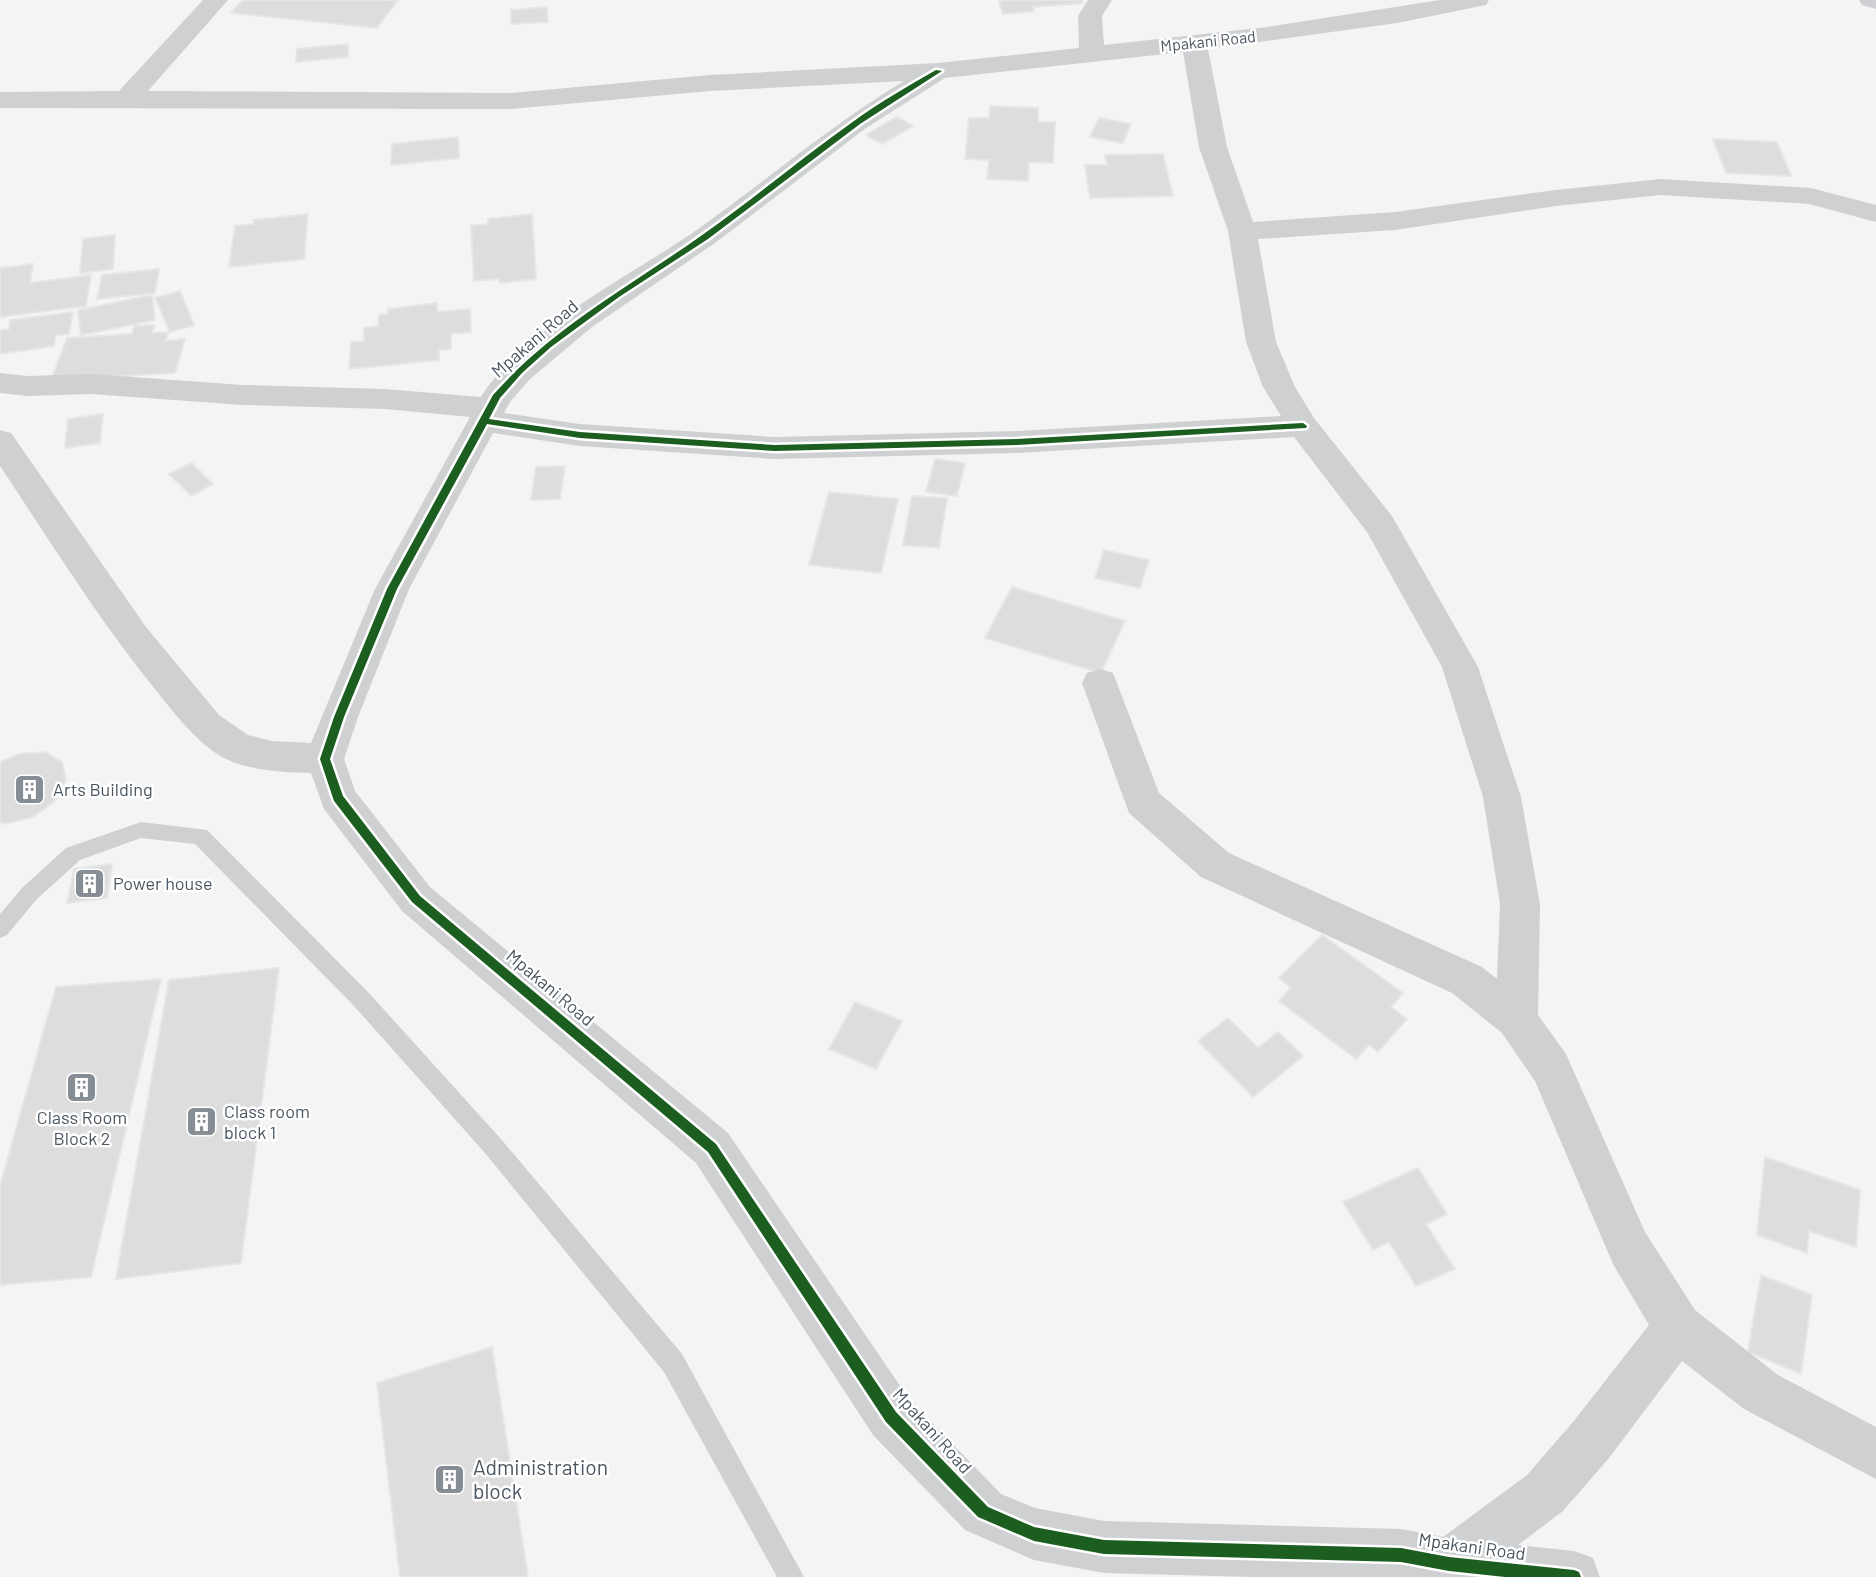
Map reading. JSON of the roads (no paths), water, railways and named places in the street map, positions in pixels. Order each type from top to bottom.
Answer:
[{"type":"street","points":[[127,98],[216,0]]},
{"type":"street","points":[[1092,54],[1090,16],[1100,0]]},
{"type":"street","name":"Mpakani Road","points":[[0,100],[127,98],[511,101],[710,83],[938,71],[1267,35],[1397,16],[1478,0]]},
{"type":"street","points":[[1267,35],[1288,9]]},
{"type":"street","points":[[1194,42],[1213,147],[1242,231],[1261,342],[1279,387],[1303,426],[1380,525],[1460,667],[1502,797],[1520,904],[1517,1020]]},
{"type":"street","name":"Mpakani Road","points":[[938,71],[858,122],[703,238],[631,283],[551,344],[505,386],[486,415],[392,589],[325,759],[338,798],[416,899],[712,1147],[891,1418],[983,1512],[1034,1534],[1104,1547],[1574,1577]]},
{"type":"street","points":[[1242,231],[1395,221],[1556,198],[1661,187],[1811,196],[1876,214]]},
{"type":"street","points":[[0,383],[28,386],[91,384],[243,395],[386,399],[486,415],[580,435],[775,448],[1017,442],[1303,426]]},
{"type":"street","points":[[0,441],[133,637],[206,725],[237,747],[272,755],[325,759]]},
{"type":"street","points":[[1100,683],[1143,802],[1215,864],[1466,980],[1517,1020],[1551,1068],[1629,1248],[1678,1327],[1761,1392],[1876,1454]]},
{"type":"street","points":[[1418,1565],[1545,1493],[1591,1440],[1678,1327]]},
{"type":"lane","points":[[0,929],[29,894],[73,854],[141,830],[200,836],[361,999],[493,1146],[673,1363],[791,1577]]},
{"type":"place","name":"Arts Building","points":[[30,790]]},
{"type":"place","name":"Power house","points":[[90,884]]},
{"type":"place","name":"Class Room Block 2","points":[[82,1087]]},
{"type":"place","name":"Class room block 1","points":[[201,1122]]},
{"type":"place","name":"Administration block","points":[[450,1480]]}]
